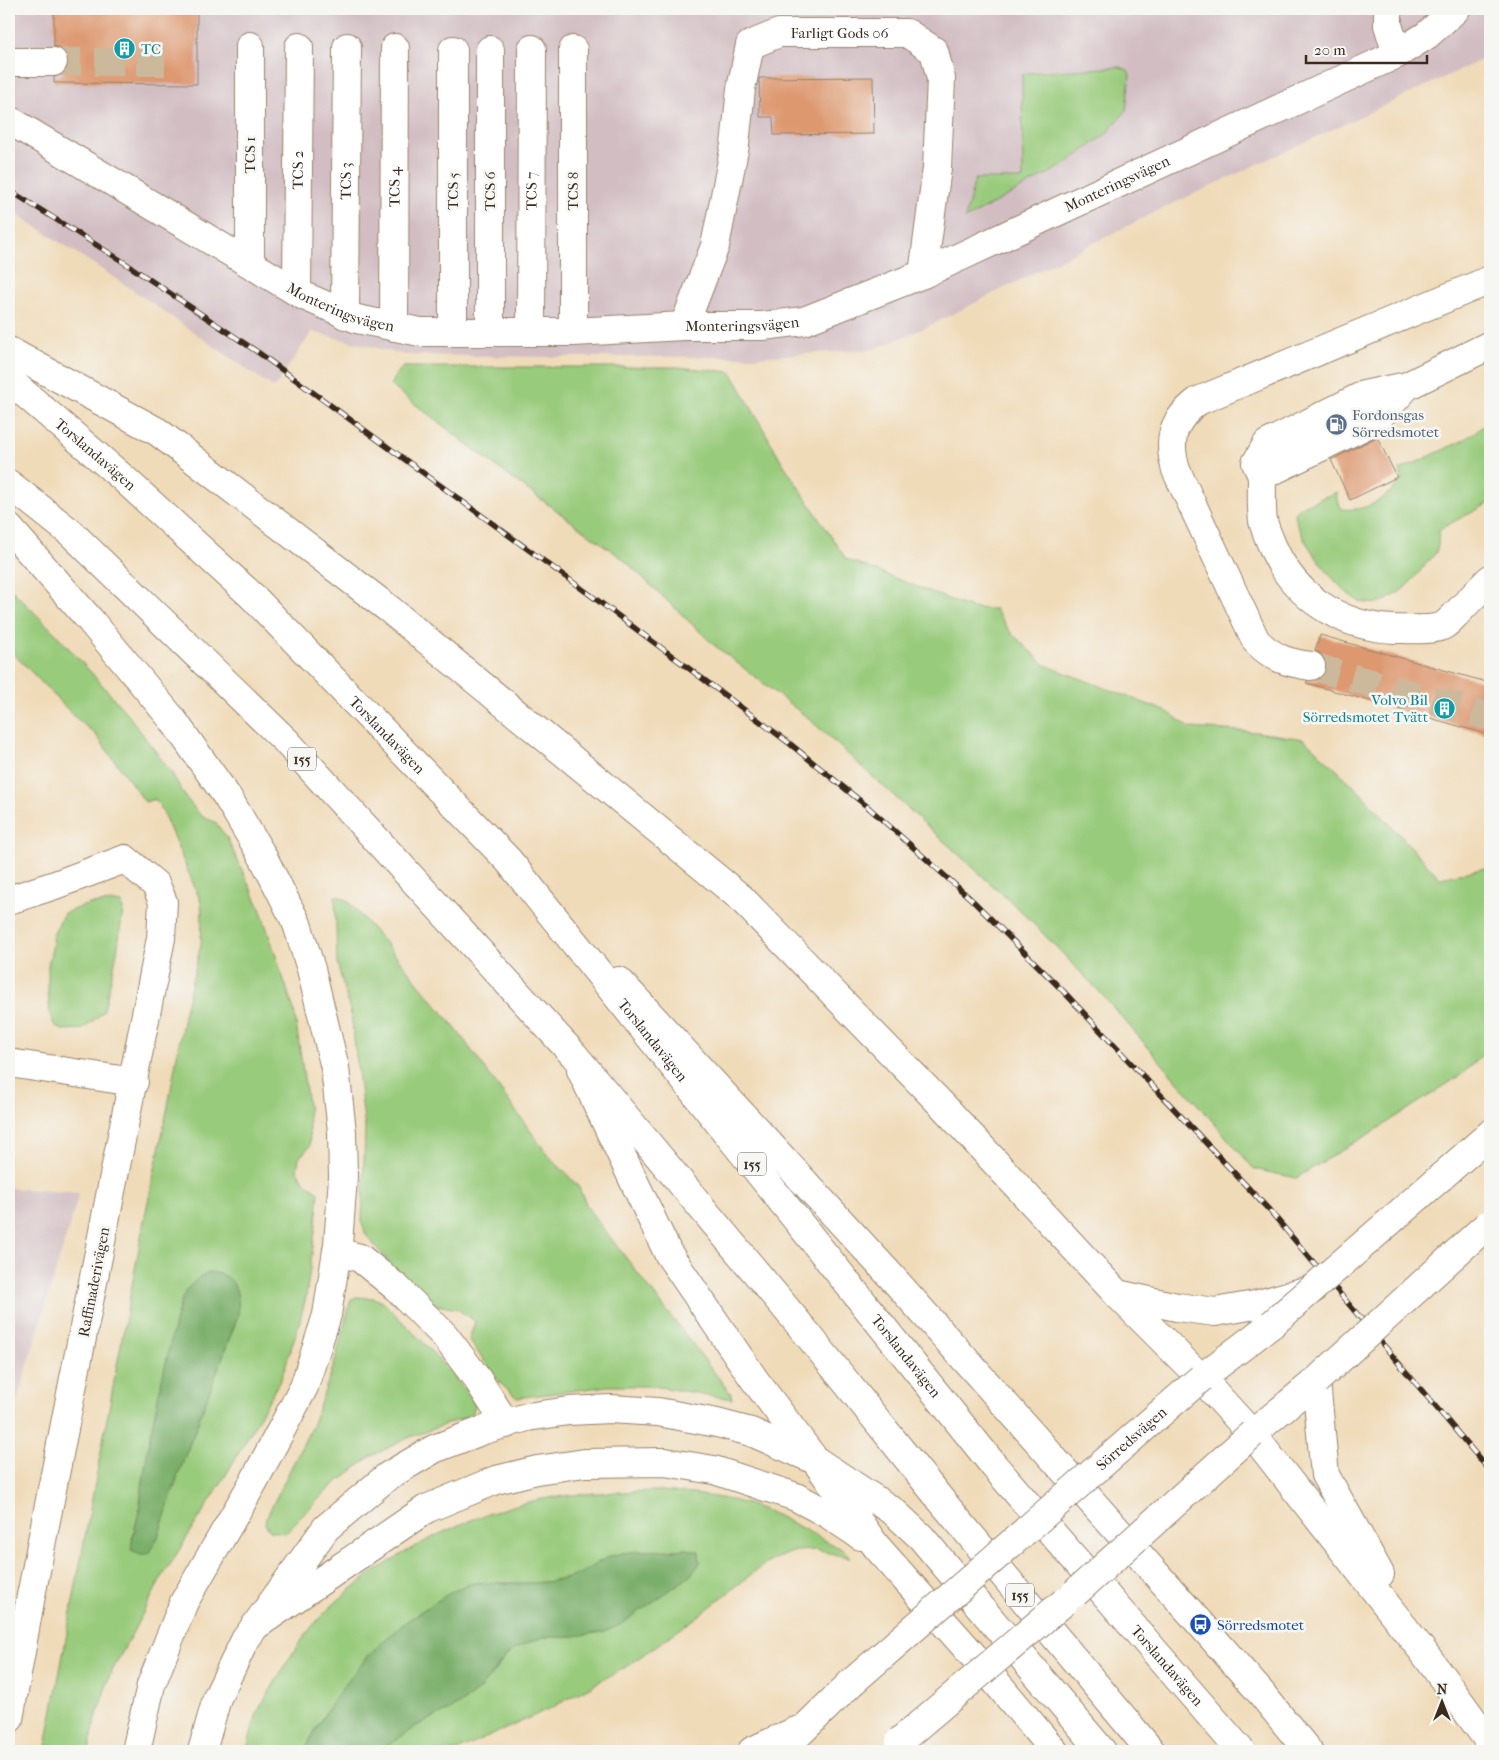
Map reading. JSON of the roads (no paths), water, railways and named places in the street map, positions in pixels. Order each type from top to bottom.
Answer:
[{"type":"main road","points":[[1388,9],[1388,25],[1397,54]]},
{"type":"main road","name":"Monteringsvägen","points":[[9,120],[297,292],[357,320],[420,332],[573,332],[684,326],[763,326],[804,321],[923,274],[1397,54],[1427,35],[1456,9]]},
{"type":"main road","name":"Farligt Gods 06","points":[[684,326],[715,246],[735,145],[740,89],[750,45],[779,33],[907,33],[934,51],[941,79],[937,158],[923,274]]},
{"type":"main road","name":"TCS 1","points":[[250,46],[250,263]]},
{"type":"main road","name":"TCS 2","points":[[297,292],[299,47]]},
{"type":"main road","name":"TCS 3","points":[[345,315],[347,47]]},
{"type":"main road","name":"TCS 4","points":[[394,327],[395,48]]},
{"type":"main road","name":"TCS 7","points":[[531,332],[532,49]]},
{"type":"main road","name":"TCS 5","points":[[453,50],[453,332]]},
{"type":"main road","name":"TCS 6","points":[[490,50],[490,332]]},
{"type":"main road","name":"TCS 8","points":[[573,50],[573,332]]},
{"type":"main road","points":[[9,62],[53,62]]},
{"type":"main road","points":[[1310,666],[1285,661],[1276,657],[1267,652],[1256,641],[1176,470],[1172,457],[1172,444],[1178,419],[1198,401],[1490,280]]},
{"type":"main road","points":[[1490,345],[1407,386],[1376,420],[1262,476],[1261,501],[1264,523],[1275,553],[1286,570],[1317,604],[1339,617],[1365,625],[1391,628],[1420,629],[1443,626],[1490,580]]},
{"type":"main road","points":[[9,351],[158,432],[389,609],[741,898],[945,1108],[1117,1294],[1201,1378],[1252,1434],[1425,1654],[1490,1743]]},
{"type":"main road","name":"Torslandavägen","points":[[9,380],[123,478],[252,596],[508,860],[995,1467],[1241,1751]]},
{"type":"main road","name":"155","points":[[9,484],[71,533],[286,741],[574,1055],[809,1336],[940,1499],[1151,1751]]},
{"type":"main road","points":[[9,528],[174,720],[228,798],[263,857],[297,924],[311,969],[335,1068],[342,1132],[343,1177],[337,1252],[327,1316],[304,1387],[254,1481],[184,1602],[151,1685],[136,1751]]},
{"type":"main road","name":"Raffinaderivägen","points":[[9,900],[56,885],[125,859],[156,885],[163,902],[162,938],[30,1601],[9,1719]]},
{"type":"main road","points":[[508,860],[889,1274],[1190,1612],[1308,1751]]},
{"type":"main road","points":[[574,1055],[668,1253],[754,1379],[876,1546],[986,1670],[1054,1751]]},
{"type":"main road","points":[[9,1063],[134,1082]]},
{"type":"main road","name":"Sörredsvägen","points":[[781,1751],[850,1683],[1201,1378],[1263,1332],[1490,1134]]},
{"type":"main road","points":[[894,1746],[1064,1602],[1252,1434],[1316,1381],[1489,1223]]},
{"type":"main road","points":[[337,1252],[360,1258],[397,1288],[445,1336],[478,1380],[506,1424]]},
{"type":"main road","points":[[1117,1294],[1177,1307],[1215,1312],[1256,1305],[1313,1289]]},
{"type":"main road","points":[[1316,1381],[1325,1475],[1425,1654]]},
{"type":"main road","points":[[202,1751],[210,1718],[222,1686],[245,1640],[326,1528],[388,1476],[434,1449],[527,1417],[569,1411],[610,1409],[658,1412],[717,1423],[751,1432],[815,1460],[894,1512],[922,1537],[1102,1751]]},
{"type":"main road","points":[[257,1624],[426,1509],[496,1480],[537,1470],[584,1463],[665,1462],[714,1470],[796,1497],[828,1514],[876,1546]]},
{"type":"main road","points":[[752,1751],[806,1727]]},
{"type":"tunnel","points":[[53,62],[177,62]]},
{"type":"tunnel","points":[[1311,666],[1490,717]]},
{"type":"railway","points":[[9,190],[122,261],[259,353],[789,743],[869,808],[972,900],[1064,992],[1270,1211],[1490,1471]]},
{"type":"place","name":"TC","points":[[125,49]]},
{"type":"place","name":"Fordonsgas Sörredsmotet","points":[[1336,424]]},
{"type":"place","name":"Volvo Bil Sörredsmotet Tvätt","points":[[1444,709]]},
{"type":"place","name":"Sörredsmotet","points":[[1201,1625]]}]
